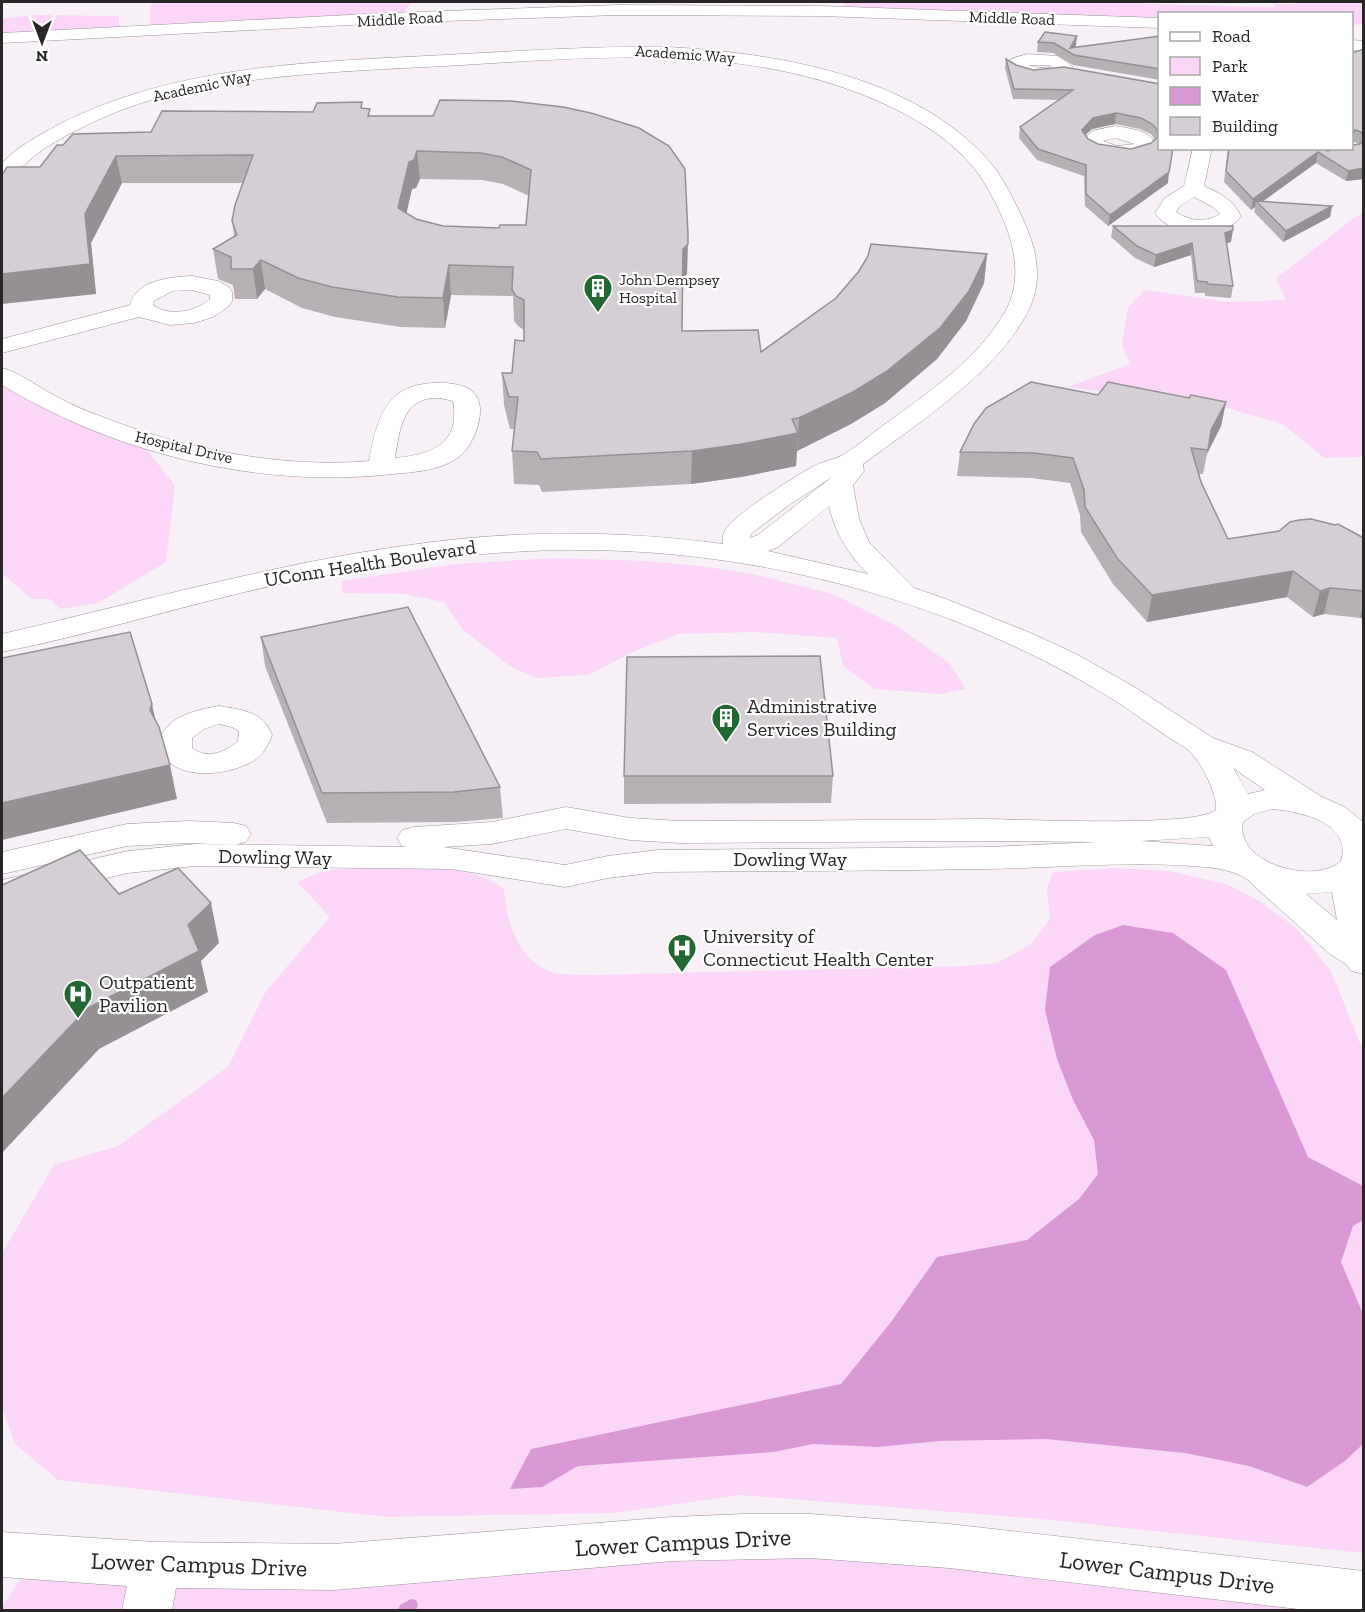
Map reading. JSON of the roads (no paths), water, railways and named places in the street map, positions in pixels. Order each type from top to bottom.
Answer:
[{"type":"street","name":"Middle Road","points":[[2,39],[438,9],[696,10],[1158,23]]},
{"type":"street","points":[[430,62],[423,34],[423,23],[438,9],[448,21],[458,44]]},
{"type":"street","name":"Academic Way","points":[[2,174],[21,154],[70,125],[158,94],[244,75],[430,62],[458,44],[710,54],[767,62],[832,78],[899,105],[944,131],[975,157],[997,188],[1023,245],[1027,271],[1023,297],[1007,326],[983,356],[768,541],[737,553]]},
{"type":"street","points":[[1062,70],[1084,74]]},
{"type":"street","points":[[1193,189],[1197,150]]},
{"type":"street","points":[[2,345],[143,309]]},
{"type":"street","name":"Hospital Drive","points":[[2,375],[32,394],[81,417],[165,445],[235,460],[292,468],[338,471],[380,469]]},
{"type":"street","points":[[845,473],[843,511],[850,536],[868,559],[906,594]]},
{"type":"street","name":"UConn Health Boulevard","points":[[2,643],[272,578],[349,563],[448,548],[515,543],[610,542],[737,553],[811,567],[906,594],[965,616],[1055,655],[1136,701],[1206,748],[1236,756],[1317,807]]},
{"type":"street","points":[[157,732],[187,726],[205,718],[233,716],[245,719],[253,725],[257,733],[256,741],[240,757],[227,762],[169,772]]},
{"type":"street","points":[[187,726],[176,736],[174,745],[177,753],[196,763],[206,764]]},
{"type":"street","points":[[1206,748],[1210,762],[1232,794],[1234,805],[1224,835],[1231,851],[1297,903],[1362,959]]},
{"type":"street","points":[[1230,816],[1249,803],[1266,800],[1285,800],[1364,815]]},
{"type":"street","points":[[1317,807],[1351,830],[1360,846],[1350,900],[1353,917],[1362,941],[1362,959]]},
{"type":"street","name":"Dowling Way","points":[[2,891],[118,864],[195,855],[451,858],[575,876],[593,870],[669,860],[986,844],[1074,832],[1158,831],[1206,826],[1230,816]]},
{"type":"street","name":"Dowling Way","points":[[2,863],[96,841],[142,834],[210,833],[313,839],[428,838],[492,833],[566,818],[630,829],[680,832],[986,844],[1207,856],[1253,870]]},
{"type":"street","points":[[593,822],[606,830],[613,846],[606,862],[593,870]]},
{"type":"street","points":[[544,823],[527,836],[524,853],[535,868],[550,874]]},
{"type":"street","points":[[1253,870],[1285,882],[1312,884],[1336,880],[1358,862]]},
{"type":"street","name":"Lower Campus Drive","points":[[2,1555],[151,1588],[334,1567],[672,1539],[810,1536],[961,1548],[1364,1594]]},
{"type":"water","points":[[1123,925],[1173,933],[1226,970],[1308,1157],[1363,1186],[1363,1220],[1353,1226],[1341,1262],[1363,1314],[1363,1444],[1345,1461],[1307,1487],[1249,1466],[1185,1453],[1046,1439],[940,1441],[878,1447],[813,1444],[774,1452],[578,1466],[542,1487],[510,1489],[531,1449],[841,1384],[891,1322],[937,1257],[1027,1240],[1079,1199],[1098,1174],[1094,1140],[1073,1100],[1057,1059],[1045,1010],[1050,967],[1095,935]]},
{"type":"waterway","points":[[405,1610],[411,1605]]},
{"type":"place","name":"John Dempsey Hospital","points":[[598,314]]},
{"type":"place","name":"Administrative Services Building","points":[[726,744]]},
{"type":"place","name":"University of Connecticut Health Center","points":[[682,974]]},
{"type":"place","name":"Outpatient Pavilion","points":[[78,1020]]}]
